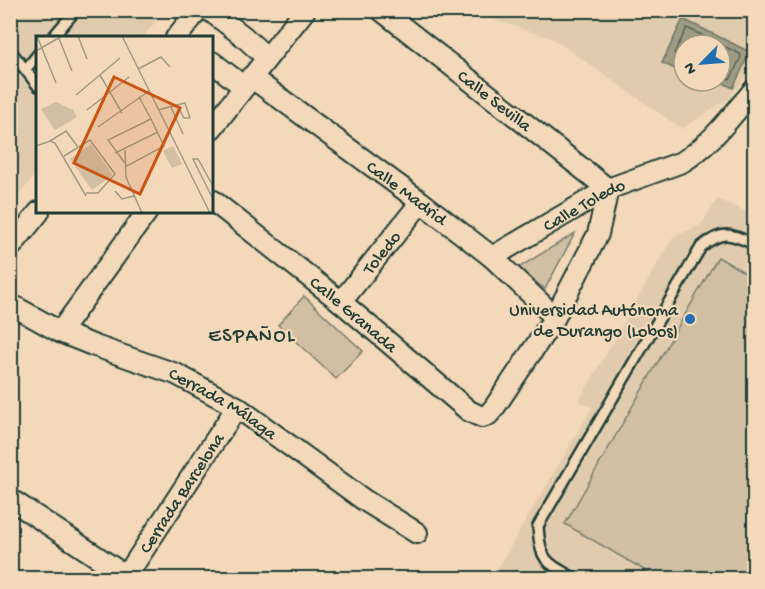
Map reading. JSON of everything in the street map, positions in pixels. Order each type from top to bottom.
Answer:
[{"type":"street","points":[[177,36],[198,10]]},
{"type":"street","points":[[208,10],[243,36],[266,57]]},
{"type":"street","points":[[213,127],[305,10]]},
{"type":"street","name":"Calle Sevilla","points":[[381,10],[608,189]]},
{"type":"street","name":"Calle Madrid","points":[[213,63],[248,82],[421,202],[492,257],[555,317]]},
{"type":"street","name":"Calle Toledo","points":[[492,257],[608,189],[682,162],[707,143],[754,90]]},
{"type":"street","points":[[555,317],[598,234],[608,189]]},
{"type":"street","name":"Calle Granada","points":[[213,201],[341,302],[469,411],[482,417],[488,415],[494,408],[555,317]]},
{"type":"street","name":"Toledo","points":[[341,302],[421,202]]},
{"type":"street","points":[[10,248],[38,213]]},
{"type":"street","points":[[60,332],[146,213]]},
{"type":"street","name":"Cerrada Málaga","points":[[10,304],[60,332],[176,374],[237,407],[364,500],[417,533]]},
{"type":"street","name":"Cerrada Barcelona","points":[[127,578],[237,407]]},
{"type":"street","points":[[10,499],[127,578]]},
{"type":"lane","points":[[54,36],[76,10]]},
{"type":"lane","points":[[10,50],[36,83]]},
{"type":"lane","points":[[26,69],[36,56]]},
{"type":"lane","points":[[574,579],[552,566],[539,550],[538,526],[702,247],[713,237],[730,234],[754,244]]},
{"type":"shaded area","points":[[11,11],[164,11],[144,36],[36,36],[36,173],[11,206]]},
{"type":"shaded area","points":[[468,11],[754,11],[754,67],[728,99],[682,129],[553,39]]},
{"type":"shaded area","name":"Universidad Autónoma de Durango (Lobos)","points":[[717,199],[754,215],[754,578],[492,578],[592,408],[579,401],[673,237],[701,225]]},
{"type":"shaded area","points":[[575,233],[545,289],[518,268]]},
{"type":"shaded area","name":"Universidad Autónoma de Durango (Lobos)","points":[[718,257],[754,278],[754,578],[658,578],[565,524]]},
{"type":"shaded area","points":[[304,296],[363,351],[336,379],[278,325]]},
{"type":"water","points":[[683,19],[711,33],[676,33]]},
{"type":"water","points":[[672,42],[672,68],[662,63]]},
{"type":"water","points":[[732,43],[750,52],[732,88]]},
{"type":"place","name":"Universidad Autónoma de Durango (Lobos)","points":[[690,319]]},
{"type":"district","name":"ESPAÑOL","points":[[252,334]]}]
